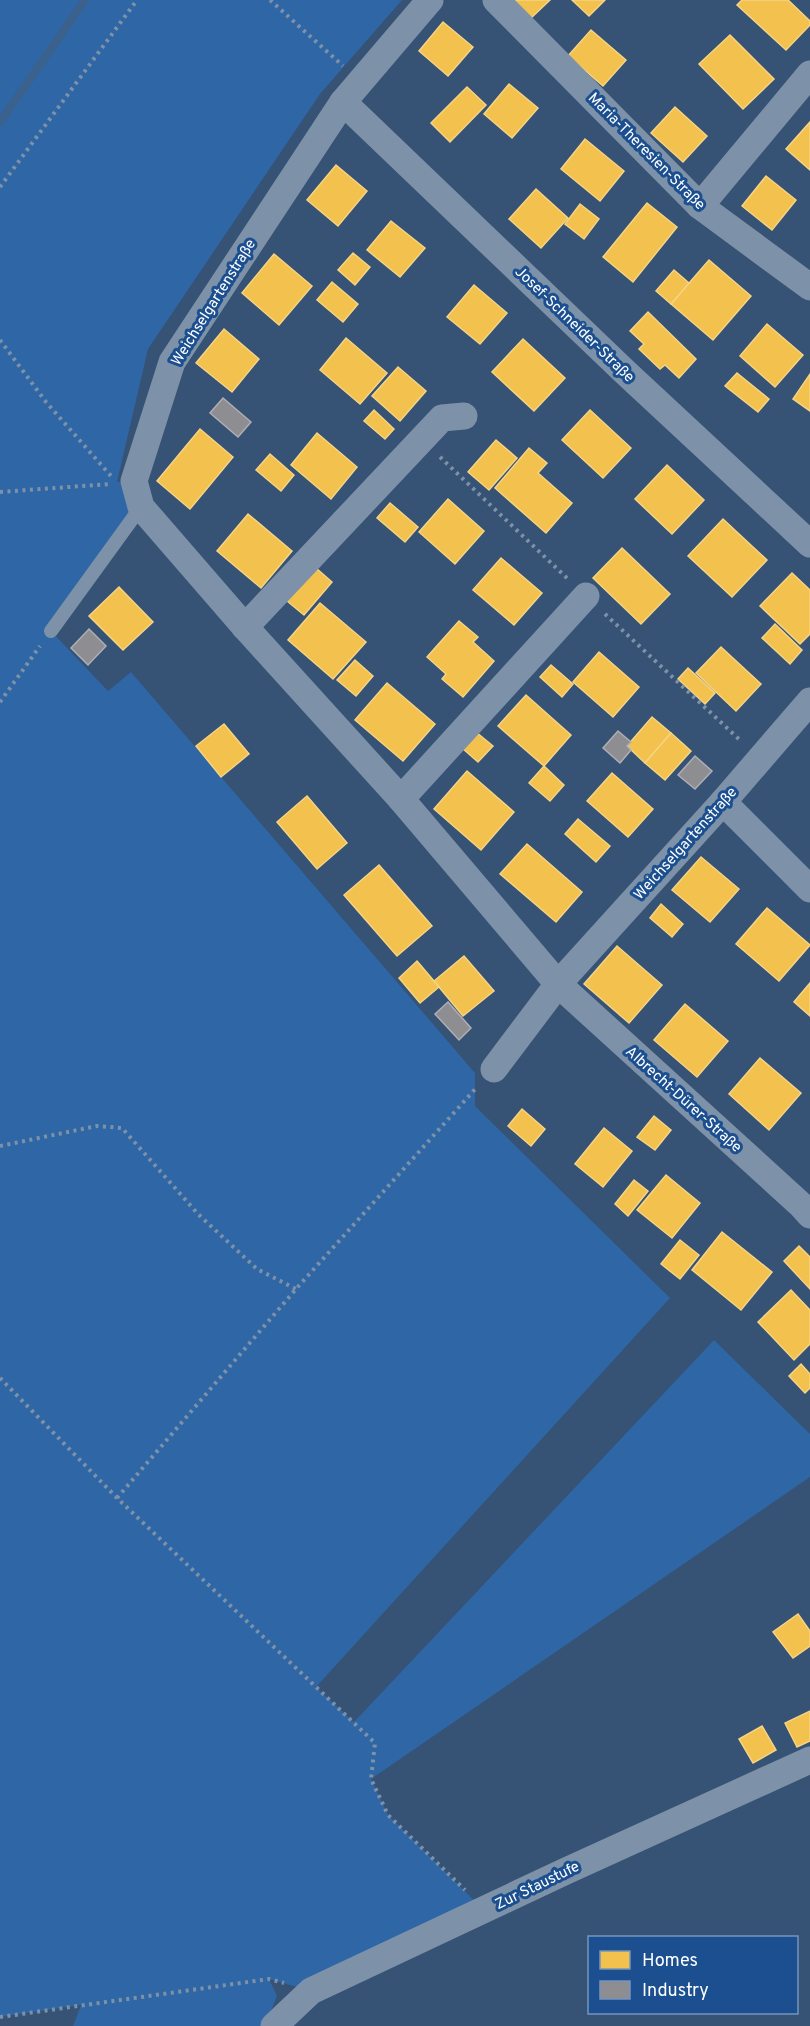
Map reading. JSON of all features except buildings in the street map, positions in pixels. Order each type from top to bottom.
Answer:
[{"type":"street","name":"Weichselgartenstraße","points":[[430,0],[351,92],[172,362],[134,481],[141,507],[244,627],[401,799],[558,984]]},
{"type":"street","name":"Maria-Theresien-Straße","points":[[496,0],[700,206],[810,287]]},
{"type":"street","points":[[700,206],[810,74]]},
{"type":"street","name":"Josef-Schneider-Straße","points":[[351,92],[625,372],[810,544]]},
{"type":"street","points":[[244,627],[442,418],[464,416]]},
{"type":"street","points":[[401,799],[586,596]]},
{"type":"street","name":"Weichselgartenstraße","points":[[494,1068],[558,984],[723,802],[810,701]]},
{"type":"street","points":[[723,802],[810,890]]},
{"type":"street","name":"Albrecht-Dürer-Straße","points":[[558,984],[810,1215]]},
{"type":"street","name":"Zur Staustufe","points":[[274,2026],[311,1990],[566,1870],[810,1760]]},
{"type":"lane","points":[[51,631],[141,507]]},
{"type":"path","points":[[0,187],[137,0]]},
{"type":"path","points":[[270,0],[351,92]]},
{"type":"path","points":[[0,340],[46,402],[117,483],[0,492]]},
{"type":"path","points":[[422,440],[760,759]]},
{"type":"path","points":[[0,702],[51,631]]},
{"type":"path","points":[[117,1498],[296,1289],[494,1068]]},
{"type":"path","points":[[0,1146],[97,1126],[122,1128],[198,1215],[256,1269],[296,1289]]},
{"type":"path","points":[[0,1378],[117,1498],[375,1743],[371,1779],[388,1815],[484,1910]]},
{"type":"path","points":[[0,2017],[268,1979],[311,1990]]},
{"type":"shaded area","points":[[0,0],[402,0],[320,94],[148,349],[117,482],[134,481],[141,507],[51,631],[108,691],[131,672],[475,1073],[475,1106],[670,1298],[316,1687],[354,1722],[714,1340],[810,1434],[810,1477],[371,1779],[388,1815],[484,1910],[311,1991],[269,1979],[277,1996],[265,2026],[73,2026],[81,2005],[0,2017]]},
{"type":"waterway","points":[[0,122],[85,0]]}]
